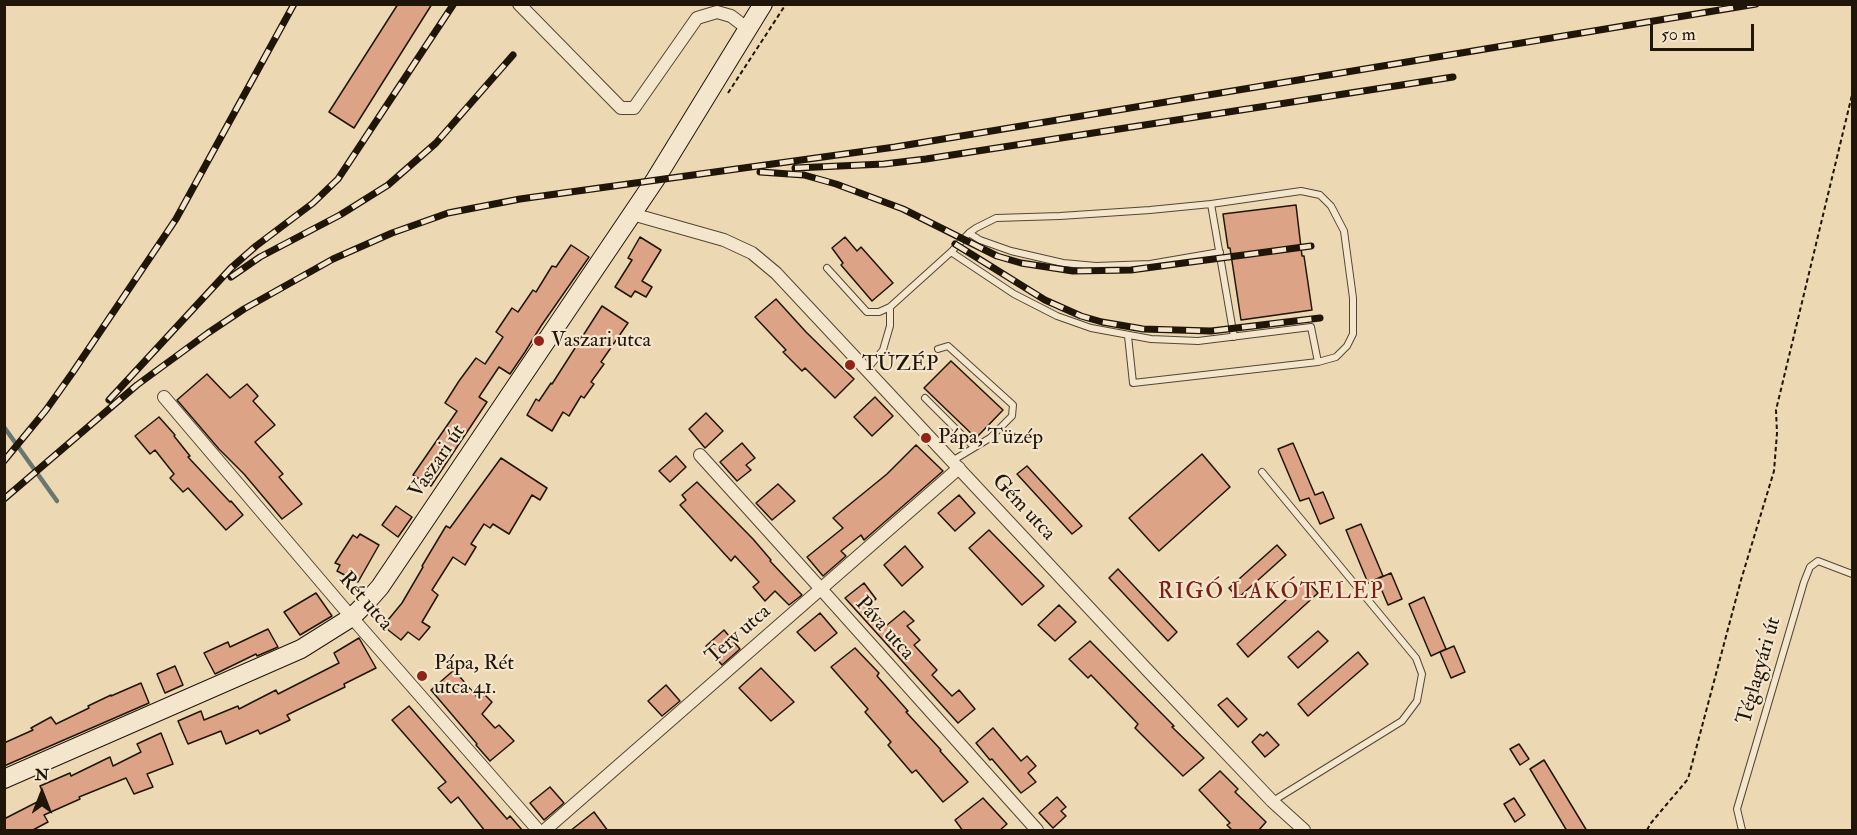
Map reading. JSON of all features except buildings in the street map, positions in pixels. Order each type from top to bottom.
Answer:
[{"type":"main road","name":"Vaszari út","points":[[4,779],[302,649],[352,617],[380,587],[518,385],[655,180],[763,4]]},
{"type":"street","points":[[519,4],[621,108],[634,108],[697,18],[717,12],[731,16],[748,29]]},
{"type":"street","name":"Gém utca","points":[[632,214],[710,235],[753,253],[776,273],[1151,674],[1272,801],[1304,831]]},
{"type":"street","name":"Rét utca","points":[[164,397],[538,831]]},
{"type":"street","name":"Páva utca","points":[[700,456],[1036,831]]},
{"type":"street","name":"Terv utca","points":[[545,831],[821,589],[956,464]]},
{"type":"lane","points":[[827,268],[867,312],[879,312],[890,308],[969,233],[1004,216],[1060,216],[1211,204],[1301,191],[1320,195],[1332,206],[1344,231],[1353,298],[1353,334],[1347,346],[1336,357],[1318,362],[1132,383],[1128,336]]},
{"type":"lane","points":[[1211,204],[1234,338]]},
{"type":"lane","points":[[969,233],[980,240],[1011,251],[1063,263],[1096,266],[1150,264],[1220,252]]},
{"type":"lane","points":[[951,252],[1014,294],[1057,316],[1091,328],[1128,336],[1187,341],[1234,338],[1311,327],[1318,362]]},
{"type":"lane","points":[[867,369],[883,350],[890,326],[890,308]]},
{"type":"lane","points":[[938,349],[948,346],[1013,405],[1012,416],[990,438],[974,447],[956,464]]},
{"type":"lane","points":[[925,398],[974,447]]},
{"type":"lane","points":[[1262,472],[1416,658],[1422,674],[1417,700],[1402,721],[1272,801]]},
{"type":"lane","name":"Téglagyári út","points":[[1743,831],[1737,809],[1800,593],[1810,567],[1818,561],[1852,574]]},
{"type":"path","points":[[1647,831],[1689,779],[1741,580],[1774,471],[1776,410],[1852,95]]},
{"type":"waterway","points":[[4,427],[57,501]]},
{"type":"railway","points":[[4,461],[46,410],[176,219],[294,4]]},
{"type":"railway","points":[[4,499],[137,385],[244,309],[333,259],[392,233],[448,213],[520,199],[895,147],[1756,4]]},
{"type":"railway","points":[[109,400],[231,268],[313,203],[338,179],[453,5]]},
{"type":"railway","points":[[231,277],[260,257],[340,215],[388,185],[436,143],[513,55]]},
{"type":"railway","points":[[795,168],[884,164],[926,159],[1453,77]]},
{"type":"railway","points":[[760,172],[804,175],[836,184],[903,209],[997,256],[1021,263],[1073,271],[1131,270],[1311,246]]},
{"type":"railway","points":[[955,244],[1045,300],[1081,316],[1102,322],[1143,329],[1211,331],[1320,318]]},
{"type":"place","name":"Vaszari utca","points":[[539,341]]},
{"type":"place","name":"TÜZÉP","points":[[850,365]]},
{"type":"place","name":"Pápa, Tüzép","points":[[926,438]]},
{"type":"place","name":"Pápa, Rét utca 41.","points":[[422,676]]},
{"type":"district","name":"RIGÓ LAKÓTELEP","points":[[1271,593]]}]
